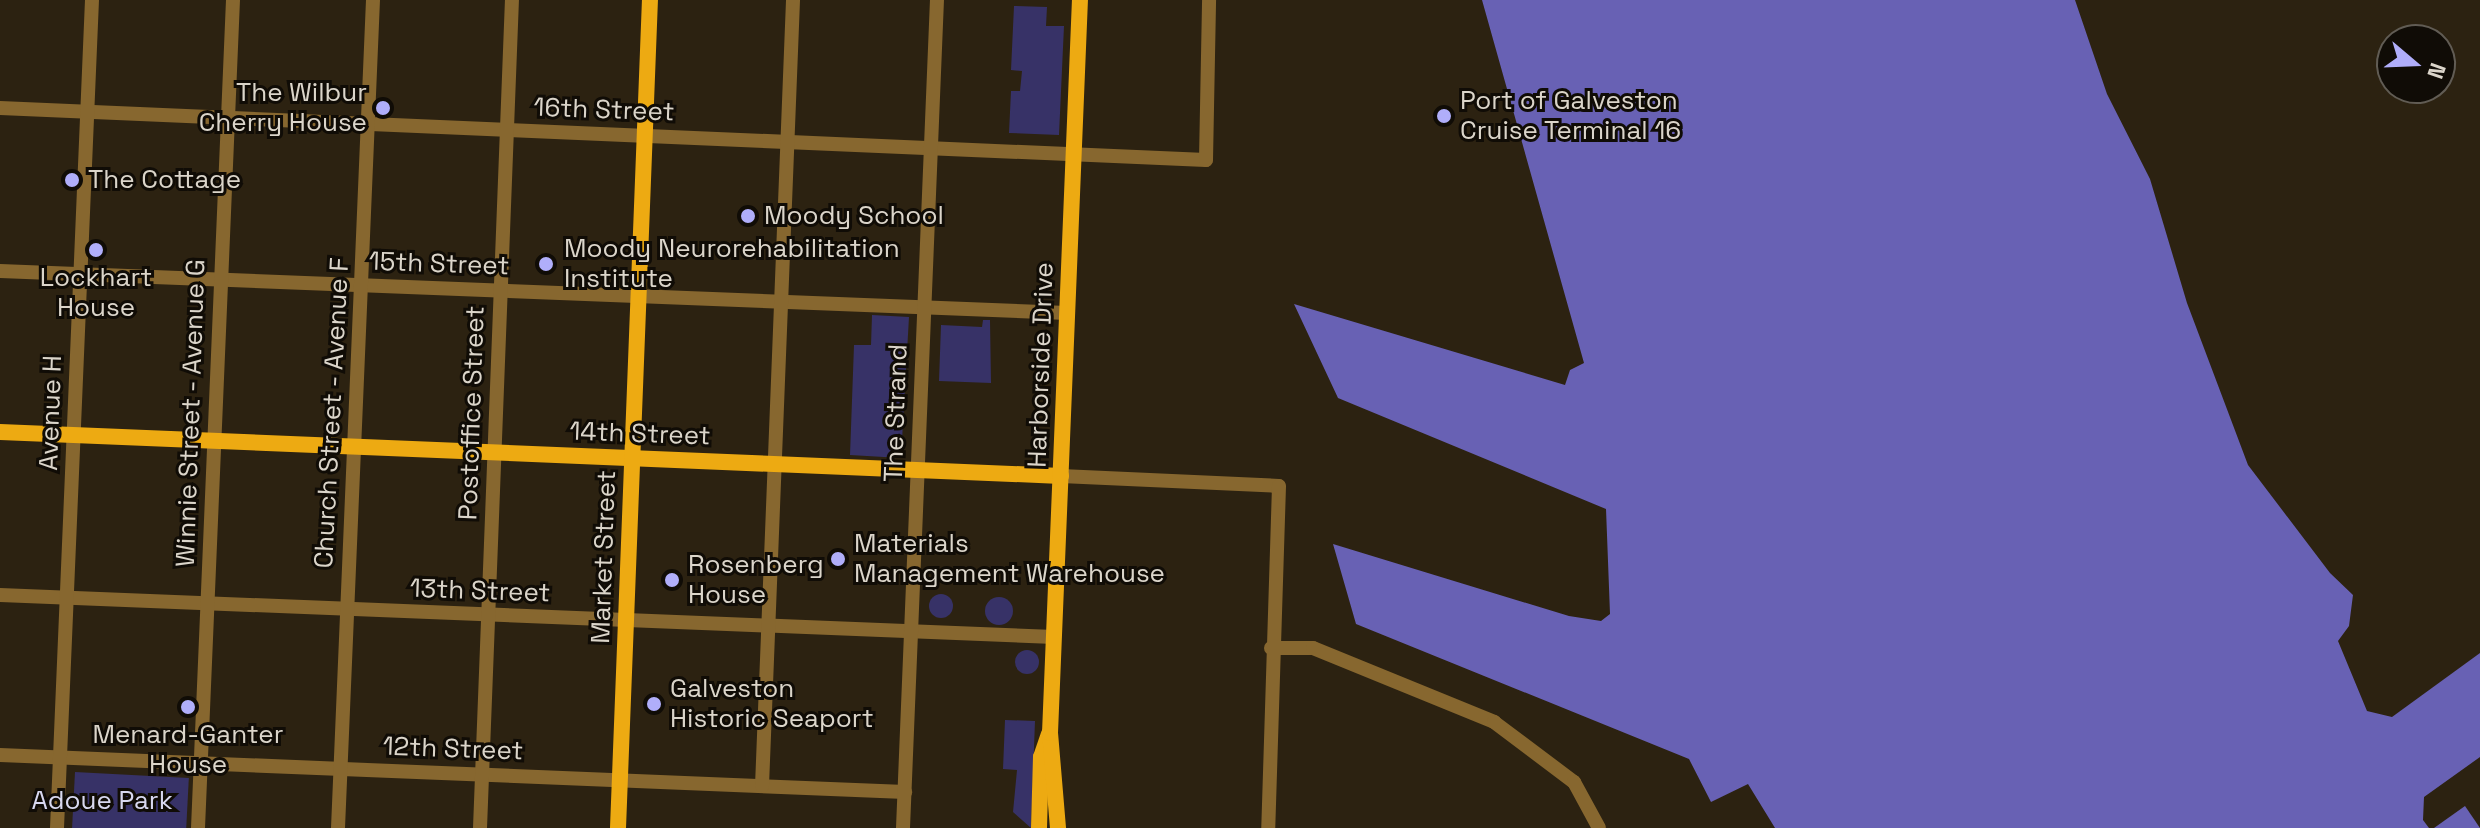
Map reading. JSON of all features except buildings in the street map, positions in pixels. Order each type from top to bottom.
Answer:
[{"type":"main road","name":"Market Street","points":[[618,828],[650,0]]},
{"type":"main road","name":"Harborside Drive","points":[[1058,828],[1050,733],[1080,0]]},
{"type":"main road","name":"14th Street","points":[[0,432],[1061,476]]},
{"type":"main road","name":"Harborside Drive","points":[[1039,828],[1041,757],[1050,733]]},
{"type":"street","name":"Avenue H","points":[[57,828],[92,0]]},
{"type":"street","name":"Winnie Street - Avenue G","points":[[198,828],[233,0]]},
{"type":"street","name":"Church Street - Avenue F","points":[[338,828],[373,0]]},
{"type":"street","name":"Postoffice Street","points":[[480,828],[512,0]]},
{"type":"street","points":[[762,786],[793,0]]},
{"type":"street","name":"The Strand","points":[[903,828],[937,0]]},
{"type":"street","name":"16th Street","points":[[0,108],[1206,160],[1209,0]]},
{"type":"street","name":"15th Street","points":[[0,271],[1067,313]]},
{"type":"street","name":"14th Street","points":[[1061,476],[1279,486],[1271,648]]},
{"type":"street","name":"13th Street","points":[[0,595],[347,610],[489,612],[626,621],[1054,637]]},
{"type":"street","points":[[1268,828],[1271,648],[1313,648],[1494,722],[1574,782],[1599,828]]},
{"type":"street","name":"12th Street","points":[[0,755],[905,792]]},
{"type":"green space","points":[[1014,6],[1047,7],[1046,26],[1064,26],[1059,135],[1009,133],[1011,91],[1020,91],[1022,71],[1011,70]]},
{"type":"green space","points":[[872,315],[909,317],[901,458],[850,455],[854,345],[871,345]]},
{"type":"green space","points":[[983,320],[990,320],[991,383],[939,381],[941,325],[982,327]]},
{"type":"green space","points":[[941,594],[950,597],[953,606],[950,615],[941,618],[932,615],[929,606],[932,597]]},
{"type":"green space","points":[[999,597],[1009,601],[1013,611],[1009,621],[999,625],[989,621],[985,611],[989,601]]},
{"type":"green space","points":[[1027,650],[1038,657],[1039,662],[1032,673],[1027,674],[1016,667],[1015,662],[1022,651]]},
{"type":"green space","points":[[1005,720],[1035,721],[1031,828],[1013,812],[1017,770],[1003,769]]},
{"type":"green space","name":"Adoue Park","points":[[75,772],[189,778],[186,828],[72,828]]},
{"type":"shaded area","points":[[1482,0],[2075,0],[2107,94],[2150,179],[2187,303],[2248,465],[2330,573],[2353,595],[2349,626],[2338,641],[2367,711],[2392,717],[2480,653],[2480,757],[2424,797],[2423,820],[2429,828],[1775,828],[1748,784],[1711,802],[1689,759],[1356,624],[1333,544],[1569,616],[1601,621],[1610,614],[1606,509],[1338,398],[1294,304],[1565,385],[1570,370],[1584,363]]},
{"type":"shaded area","points":[[2465,806],[2480,828],[2434,828]]},
{"type":"place","name":"The Wilbur Cherry House","points":[[383,108]]},
{"type":"place","name":"Port of Galveston Cruise Terminal 16","points":[[1444,116]]},
{"type":"place","name":"The Cottage","points":[[72,180]]},
{"type":"place","name":"Moody School","points":[[748,216]]},
{"type":"place","name":"Lockhart House","points":[[96,250]]},
{"type":"place","name":"Moody Neurorehabilitation Institute","points":[[546,264]]},
{"type":"place","name":"Materials Management Warehouse","points":[[838,559]]},
{"type":"place","name":"Rosenberg House","points":[[672,580]]},
{"type":"place","name":"Galveston Historic Seaport","points":[[654,704]]},
{"type":"place","name":"Menard-Ganter House","points":[[188,707]]}]
